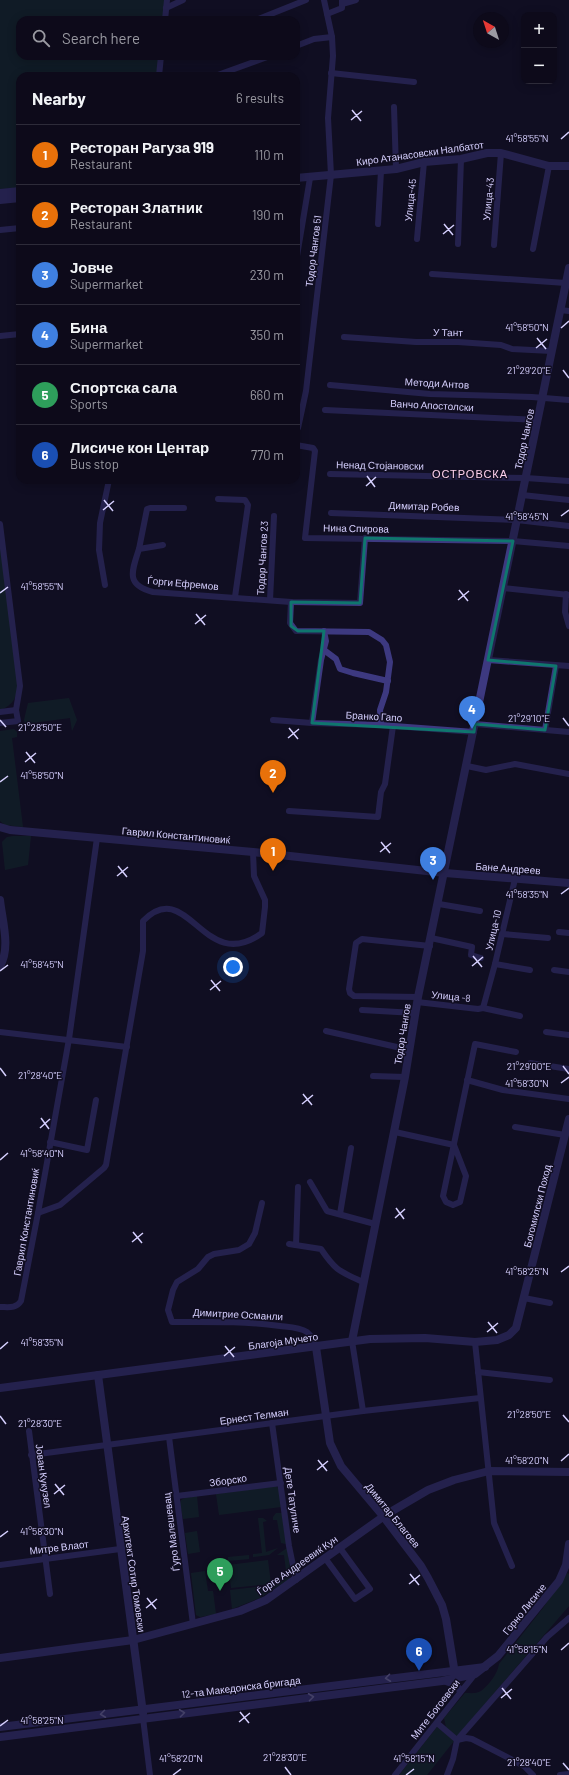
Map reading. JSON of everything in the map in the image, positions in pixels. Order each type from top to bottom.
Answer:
[{"type":"street","points":[[165,16],[167,0]]},
{"type":"street","points":[[166,8],[183,0]]},
{"type":"street","points":[[266,16],[306,0]]},
{"type":"street","name":"Тодор Чангов 51","points":[[300,417],[306,391],[331,175],[328,118],[333,56],[332,37],[324,0]]},
{"type":"street","points":[[327,14],[340,9],[342,2],[356,0]]},
{"type":"street","points":[[300,44],[314,39],[332,37]]},
{"type":"street","points":[[159,72],[161,60]]},
{"type":"street","points":[[226,72],[259,60]]},
{"type":"street","points":[[331,73],[414,82]]},
{"type":"street","points":[[394,106],[396,169]]},
{"type":"street","name":"Киро Атанасовски Налбатот","points":[[300,178],[396,169],[424,162],[461,159],[487,153],[501,153],[549,166],[569,166]]},
{"type":"street","name":"Улица-43","points":[[494,245],[501,153]]},
{"type":"street","points":[[458,244],[461,159]]},
{"type":"street","name":"Улица-45","points":[[417,239],[424,162]]},
{"type":"street","points":[[533,249],[549,166]]},
{"type":"street","points":[[378,224],[381,171]]},
{"type":"street","points":[[300,238],[310,178]]},
{"type":"street","points":[[0,193],[16,191]]},
{"type":"street","points":[[0,200],[16,198]]},
{"type":"street","points":[[0,230],[16,228]]},
{"type":"street","name":"Тодор Чангов","points":[[363,1411],[352,1341],[405,1077],[415,1013],[439,904],[569,268]]},
{"type":"street","points":[[432,274],[566,283]]},
{"type":"street","points":[[560,310],[569,311]]},
{"type":"street","points":[[0,336],[16,334]]},
{"type":"street","name":"У Тант","points":[[344,337],[416,342],[458,342],[500,345],[512,349],[552,351]]},
{"type":"street","name":"Методи Антов","points":[[330,385],[430,394],[569,400]]},
{"type":"street","name":"Ванчо Апостолски","points":[[325,410],[538,420]]},
{"type":"street","name":"Нина Спирова","points":[[300,446],[313,448],[315,451],[305,538],[513,541],[569,546]]},
{"type":"street","name":"Ненад Стојановски","points":[[330,474],[526,478],[569,481]]},
{"type":"street","points":[[105,585],[99,550],[100,523],[108,484]]},
{"type":"street","points":[[522,495],[569,500]]},
{"type":"street","points":[[218,499],[246,500],[248,505],[235,597]]},
{"type":"street","points":[[163,545],[139,549],[148,509],[184,508]]},
{"type":"street","name":"Димитар Робев","points":[[331,513],[517,520],[569,526]]},
{"type":"street","name":"Тодор Чангов 23","points":[[270,600],[274,516]]},
{"type":"street","points":[[0,524],[19,682],[19,698],[16,710],[18,721],[0,723]]},
{"type":"street","name":"Ѓорги Ефремов","points":[[139,549],[133,568],[133,576],[137,585],[142,589],[154,592],[291,602],[360,603],[365,538]]},
{"type":"street","points":[[503,588],[567,594],[565,612],[569,626]]},
{"type":"street","points":[[291,602],[290,623],[298,632],[369,632],[382,640],[386,645],[389,657],[388,680],[380,710],[381,725]]},
{"type":"street","points":[[312,723],[321,660],[326,641],[324,631]]},
{"type":"street","points":[[324,650],[336,659],[340,669],[388,680]]},
{"type":"street","points":[[488,660],[569,666]]},
{"type":"street","points":[[545,730],[556,666]]},
{"type":"street","points":[[0,712],[16,710]]},
{"type":"street","name":"Бранко Гапо","points":[[273,720],[312,723],[569,732]]},
{"type":"street","points":[[289,811],[378,817],[381,792],[385,784],[393,726]]},
{"type":"street","points":[[467,766],[486,770],[515,764],[569,774]]},
{"type":"street","name":"Гаврил Константиновиќ","points":[[0,826],[10,830],[252,852],[445,874]]},
{"type":"street","points":[[0,836],[10,830]]},
{"type":"street","name":"Гаврил Константиновиќ","points":[[0,1307],[12,1308],[19,1305],[21,1301],[69,1039],[97,838]]},
{"type":"street","points":[[38,1213],[60,1205],[104,1168],[127,1047],[143,951],[143,921],[152,912],[169,908],[181,912],[200,930],[220,942],[244,943],[253,939],[262,933],[266,907],[262,892],[254,876],[252,852]]},
{"type":"street","name":"Бане Андреев","points":[[445,874],[569,883]]},
{"type":"street","name":"Улица-10","points":[[483,1008],[515,879]]},
{"type":"street","points":[[0,900],[5,954],[0,966]]},
{"type":"street","points":[[439,904],[480,911]]},
{"type":"street","points":[[559,932],[569,933]]},
{"type":"street","points":[[502,934],[548,938]]},
{"type":"street","name":"Улица -8","points":[[430,942],[359,940],[356,943],[349,989],[350,993],[354,996],[418,1000],[483,1008],[520,1016]]},
{"type":"street","points":[[430,942],[472,947],[471,955],[481,958]]},
{"type":"street","points":[[495,964],[530,970]]},
{"type":"street","points":[[554,970],[569,972]]},
{"type":"street","points":[[362,1010],[415,1013]]},
{"type":"street","points":[[326,1031],[410,1050]]},
{"type":"street","points":[[0,1032],[127,1047]]},
{"type":"street","points":[[546,1032],[569,1035]]},
{"type":"street","points":[[454,1145],[466,1176],[460,1202],[453,1205],[446,1202],[443,1196],[475,1044],[516,1052]]},
{"type":"street","points":[[530,1063],[569,1068]]},
{"type":"street","points":[[373,1076],[405,1077]]},
{"type":"street","points":[[467,1080],[503,1090],[569,1099]]},
{"type":"street","points":[[50,1142],[87,1150],[96,1100]]},
{"type":"street","name":"Богомилски Поход","points":[[475,1342],[497,1340],[509,1335],[516,1328],[566,1146],[565,1135],[569,1119]]},
{"type":"street","points":[[515,1127],[565,1135]]},
{"type":"street","points":[[394,1132],[454,1145]]},
{"type":"street","points":[[340,1214],[351,1148]]},
{"type":"street","points":[[310,1182],[327,1211],[375,1224]]},
{"type":"street","points":[[298,1187],[292,1244],[320,1246],[332,1266],[339,1272],[363,1282]]},
{"type":"street","name":"Димитрие Османли","points":[[262,1203],[255,1233],[249,1244],[239,1250],[214,1254],[208,1257],[198,1269],[177,1282],[173,1290],[168,1310],[172,1322],[245,1323],[294,1328],[305,1331],[309,1334],[313,1338],[316,1347]]},
{"type":"street","points":[[524,1298],[550,1303]]},
{"type":"street","name":"Благоја Мучето","points":[[0,1388],[352,1341],[388,1338],[418,1338],[475,1342]]},
{"type":"street","points":[[475,1342],[494,1523],[512,1566]]},
{"type":"street","name":"Димитар Благоев","points":[[316,1347],[330,1443],[341,1466],[383,1516],[421,1566],[442,1605],[446,1619],[458,1691]]},
{"type":"street","points":[[478,1372],[550,1380]]},
{"type":"street","name":"Архитект Сотир Томовски","points":[[98,1375],[150,1775]]},
{"type":"street","name":"Ернест Телман","points":[[31,1455],[363,1411],[480,1398]]},
{"type":"street","name":"Дете Татуличе","points":[[272,1424],[296,1580]]},
{"type":"street","name":"Јован Кукузел","points":[[29,1431],[50,1594]]},
{"type":"street","name":"Ѓуро Малешевац","points":[[169,1437],[192,1624]]},
{"type":"street","name":"Ѓорге Андреевиќ Кун","points":[[0,1658],[133,1640],[240,1611],[266,1600],[296,1580],[383,1516],[428,1490],[454,1480],[488,1471],[569,1472]]},
{"type":"street","name":"Зборско","points":[[177,1496],[281,1483]]},
{"type":"street","name":"Горно Лисиче","points":[[475,1674],[498,1656],[559,1581],[567,1565],[569,1544]]},
{"type":"street","points":[[325,1558],[355,1599],[370,1589],[340,1548]]},
{"type":"street","name":"Митре Влаот","points":[[0,1565],[120,1549]]},
{"type":"street","points":[[447,1775],[454,1759],[458,1740],[536,1649],[547,1637],[569,1618]]},
{"type":"street","name":"12-та Македонска бригада","points":[[0,1737],[445,1680],[455,1674],[485,1667]]},
{"type":"street","name":"12-та Македонска бригада","points":[[0,1727],[142,1709],[455,1674],[475,1674]]},
{"type":"street","name":"Мите Богоевски","points":[[395,1775],[437,1723],[458,1691],[475,1674]]},
{"type":"street","points":[[445,1680],[452,1683],[458,1691]]},
{"type":"street","points":[[437,1723],[458,1740],[469,1738],[477,1741],[524,1766],[533,1775]]},
{"type":"street","points":[[560,1775],[569,1774]]},
{"type":"highlighted area","points":[[365,538],[513,541],[488,660],[556,666],[545,730],[475,724],[474,732],[312,723],[324,631],[298,631],[291,626],[291,602],[360,603]]},
{"type":"green space","points":[[0,0],[167,0],[165,16],[16,16],[16,60],[161,60],[159,72],[16,72],[16,188],[0,189]]},
{"type":"green space","points":[[0,522],[19,682],[17,692],[12,703],[0,710]]},
{"type":"green space","points":[[69,698],[77,720],[72,731],[70,718],[25,724],[24,720],[28,703]]},
{"type":"green space","points":[[14,729],[17,732],[17,737],[12,738],[23,827],[5,825],[0,821],[0,731]]},
{"type":"green space","points":[[31,836],[28,865],[5,870],[2,842],[7,837]]},
{"type":"green space","points":[[276,1486],[279,1489],[281,1507],[219,1515],[216,1494]]},
{"type":"green space","points":[[197,1496],[199,1517],[183,1519],[180,1504],[181,1500]]},
{"type":"green space","points":[[276,1513],[282,1513],[286,1544],[281,1543],[277,1520],[273,1520]]},
{"type":"green space","points":[[258,1518],[263,1518],[267,1521],[263,1522],[266,1552],[278,1548],[269,1555],[253,1557],[253,1554],[262,1553]]},
{"type":"green space","points":[[197,1531],[200,1552],[188,1554],[185,1533]]},
{"type":"green space","points":[[287,1548],[291,1575],[289,1579],[260,1598],[232,1609],[230,1590],[272,1585],[272,1580],[287,1578],[284,1555],[277,1555]]},
{"type":"green space","points":[[249,1555],[249,1559],[228,1561],[228,1557]]},
{"type":"green space","points":[[268,1560],[271,1584],[231,1588],[228,1565]]},
{"type":"green space","points":[[205,1571],[208,1591],[213,1591],[216,1614],[200,1617],[196,1615],[191,1573]]},
{"type":"green space","points":[[567,1573],[569,1574],[569,1606],[457,1736],[446,1727],[444,1718],[465,1693],[479,1692],[490,1682],[497,1671],[499,1664],[543,1608]]},
{"type":"green space","points":[[437,1727],[454,1741],[427,1775],[399,1775]]},
{"type":"place","name":"Бина","points":[[472,729]]},
{"type":"place","name":"Ресторан Златник","points":[[273,793]]},
{"type":"place","name":"Ресторан Рагуза 919","points":[[273,871]]},
{"type":"place","name":"Јовче","points":[[433,880]]},
{"type":"place","name":"Спортска сала","points":[[220,1591]]},
{"type":"place","name":"Лисиче кон Центар","points":[[419,1671]]},
{"type":"district","name":"ОСТРОВСКА","points":[[470,474]]}]
